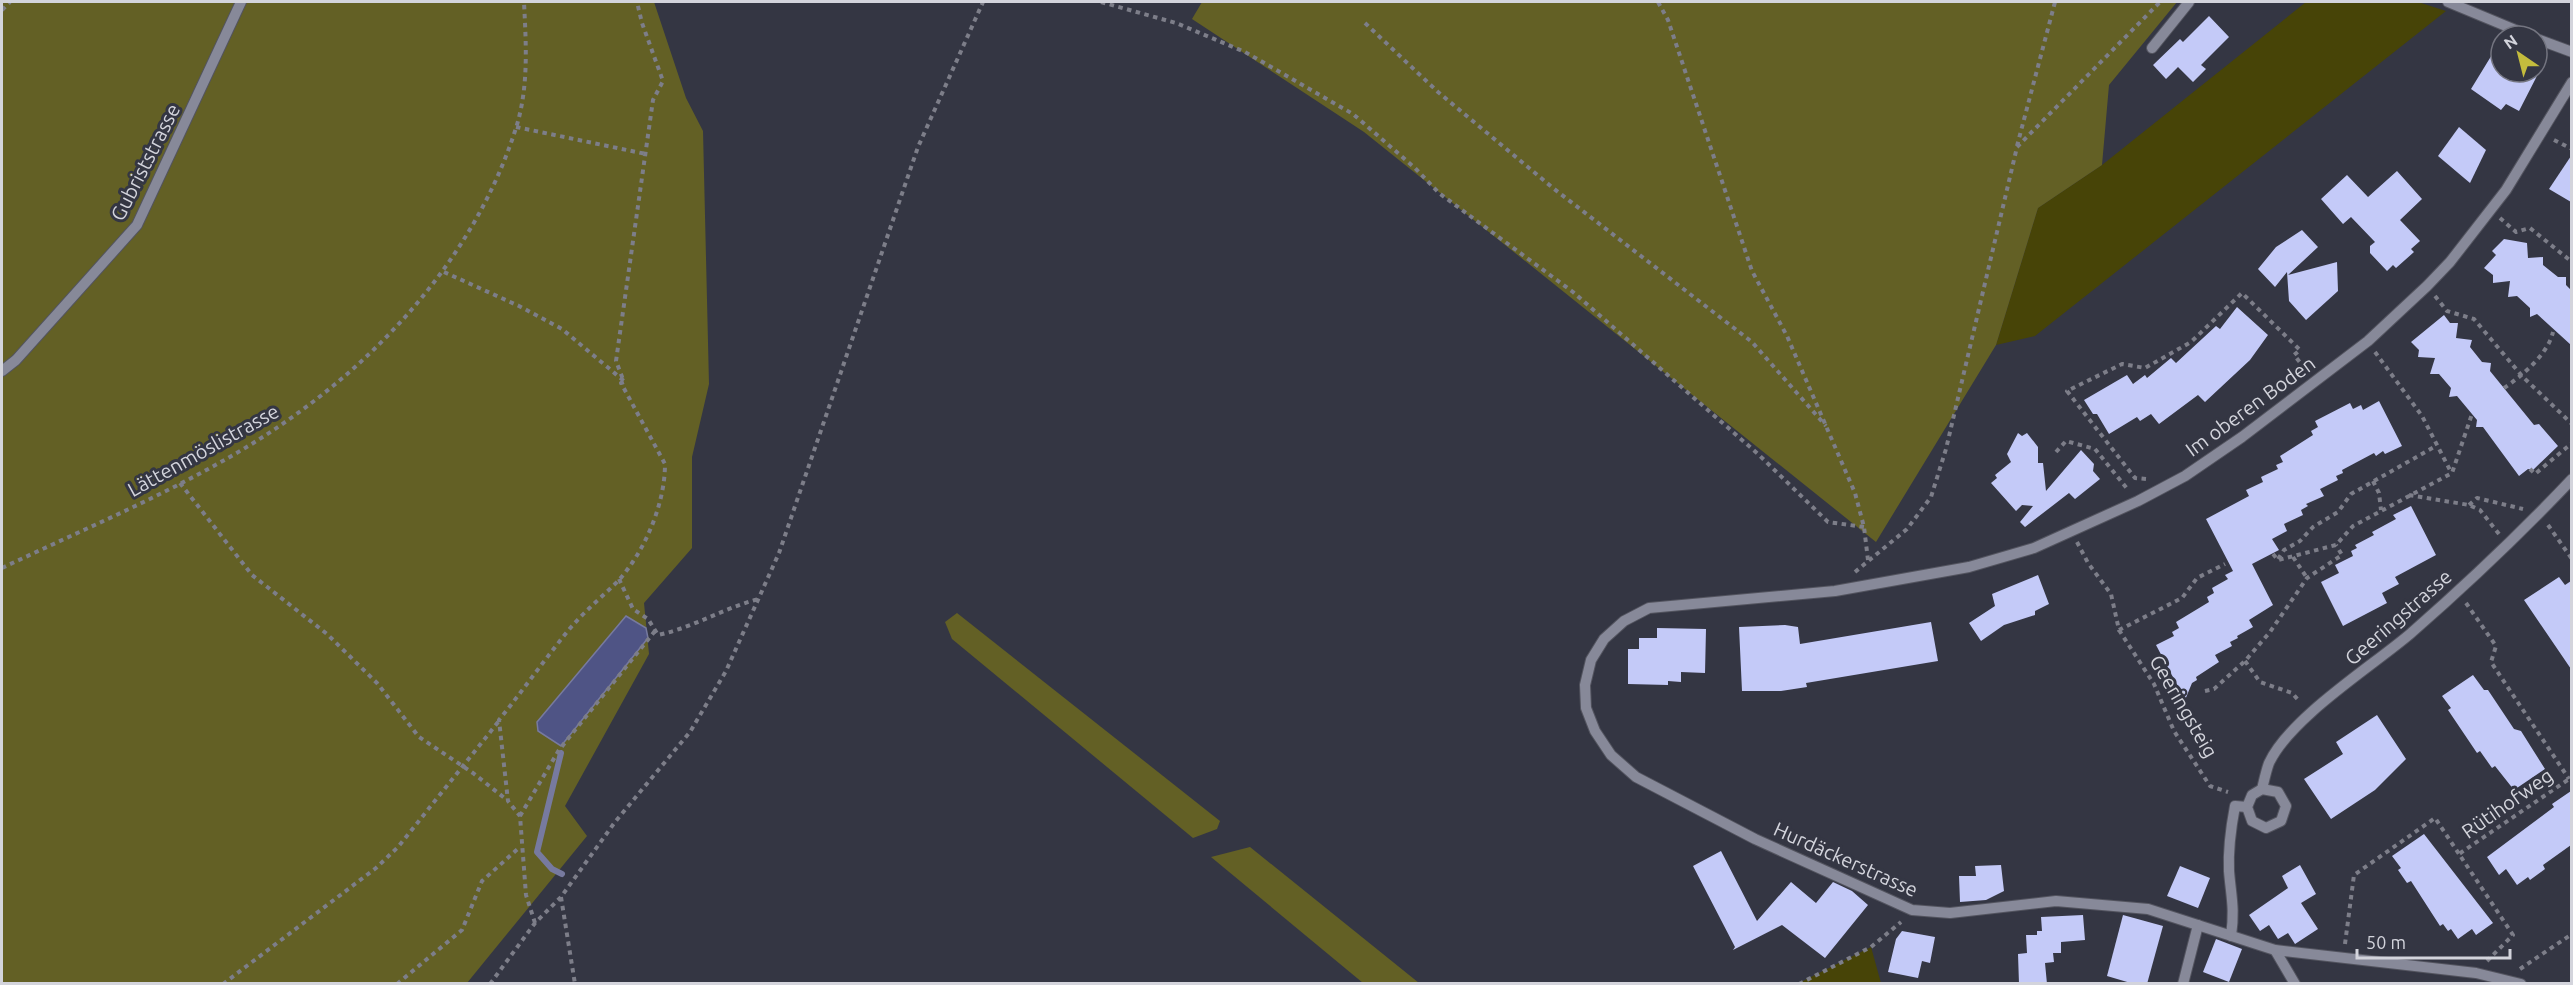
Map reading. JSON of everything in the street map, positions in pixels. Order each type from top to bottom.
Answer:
[{"type":"street","name":"Gubriststrasse","points":[[2,371],[16,360],[137,225],[241,2]]},
{"type":"street","points":[[2152,48],[2189,2]]},
{"type":"street","points":[[2448,2],[2501,24]]},
{"type":"street","points":[[2549,44],[2571,52]]},
{"type":"street","name":"Im oberen Boden","points":[[1835,591],[1969,567],[2034,548],[2160,489],[2242,436],[2368,341],[2442,270],[2506,190],[2571,82]]},
{"type":"street","name":"Geeringstrasse","points":[[2247,807],[2252,795],[2262,789],[2269,762],[2287,738],[2310,715],[2410,633],[2540,513],[2571,479]]},
{"type":"street","name":"Hurdäckerstrasse","points":[[1835,591],[1649,608],[1624,621],[1604,639],[1591,660],[1585,685],[1586,708],[1595,731],[1611,754],[1636,777],[1755,839],[1912,910],[1950,913],[2026,903],[2091,902],[2148,909],[2275,950],[2476,973],[2521,984]]},
{"type":"street","points":[[2231,936],[2235,910],[2229,872],[2229,844],[2235,806],[2247,807],[2252,821],[2266,828],[2281,821],[2285,814],[2283,798],[2278,792],[2262,789]]},
{"type":"street","points":[[2183,984],[2198,925]]},
{"type":"street","points":[[2275,950],[2295,984]]},
{"type":"path","points":[[2,10],[10,2]]},
{"type":"path","name":"Lättenmöslistrasse","points":[[2,568],[180,483],[249,446],[335,385],[370,354],[444,272],[493,183],[516,127],[524,89],[526,55],[524,2]]},
{"type":"path","points":[[624,382],[616,361],[653,100],[663,81],[642,23],[637,2]]},
{"type":"path","points":[[490,984],[535,923],[561,897],[615,822],[690,732],[726,671],[779,553],[918,147],[983,2]]},
{"type":"path","points":[[1101,2],[1176,23],[1245,52],[1353,114],[1415,168],[1439,193],[1573,292],[1758,454],[1828,522],[1864,527]]},
{"type":"path","points":[[1658,2],[1668,20],[1752,271],[1787,336],[1855,493],[1864,527],[1868,560]]},
{"type":"path","points":[[1835,591],[1868,560],[1907,529],[1931,497],[1949,437],[2017,147],[2055,2]]},
{"type":"path","points":[[2017,147],[2160,2]]},
{"type":"path","points":[[1365,23],[1438,92],[1553,188],[1752,342],[1826,426]]},
{"type":"path","points":[[516,127],[646,154]]},
{"type":"path","points":[[2560,144],[2571,149]]},
{"type":"path","points":[[2507,224],[2516,232],[2530,228],[2571,262]]},
{"type":"path","points":[[444,272],[519,306],[562,329],[624,382]]},
{"type":"path","points":[[2148,479],[2135,478],[2122,465],[2067,391],[2122,364],[2145,368],[2191,342],[2242,293],[2300,350],[2294,355],[2303,364]]},
{"type":"path","points":[[2438,300],[2447,310],[2474,319],[2522,376],[2571,424]]},
{"type":"path","points":[[2504,388],[2522,376],[2551,340],[2553,332]]},
{"type":"path","points":[[2374,350],[2422,416],[2452,473]]},
{"type":"path","points":[[223,984],[376,868],[398,847],[573,625],[619,579],[640,550],[654,519],[665,475],[665,464],[621,382],[624,382]]},
{"type":"path","points":[[2278,560],[2336,545],[2354,526],[2452,473],[2472,414]]},
{"type":"path","points":[[2056,452],[2066,441],[2095,449],[2128,490]]},
{"type":"path","points":[[2530,469],[2535,474],[2571,443]]},
{"type":"path","points":[[2278,560],[2284,550],[2300,541],[2313,527],[2338,512],[2351,494],[2436,446]]},
{"type":"path","points":[[2373,481],[2379,493],[2381,510]]},
{"type":"path","points":[[180,483],[252,575],[327,634],[377,683],[418,737],[463,766],[508,801],[520,816]]},
{"type":"path","points":[[2409,495],[2469,505],[2480,510],[2500,535]]},
{"type":"path","points":[[2469,505],[2477,498],[2540,513]]},
{"type":"path","points":[[2559,540],[2571,559]]},
{"type":"path","points":[[2077,542],[2088,563],[2111,594],[2119,630],[2182,598],[2197,578],[2225,564]]},
{"type":"path","points":[[2205,691],[2214,689],[2245,661],[2270,632],[2307,578],[2342,555],[2336,545]]},
{"type":"path","points":[[2273,554],[2278,560]]},
{"type":"path","points":[[2293,557],[2307,578]]},
{"type":"path","points":[[619,579],[633,609],[648,619],[658,635],[689,628],[738,604],[760,599]]},
{"type":"path","points":[[2457,590],[2496,646],[2492,662],[2570,778]]},
{"type":"path","name":"Geeringsteig","points":[[2119,630],[2154,684],[2174,731],[2210,786],[2226,791]]},
{"type":"path","points":[[535,923],[526,895],[520,846],[520,816],[559,750],[655,631]]},
{"type":"path","points":[[2245,661],[2260,682],[2292,693],[2310,715]]},
{"type":"path","points":[[499,720],[508,801]]},
{"type":"path","name":"Rütihofweg","points":[[2459,854],[2570,778]]},
{"type":"path","name":"Rütihofweg","points":[[2343,958],[2354,875],[2435,818],[2513,935],[2476,973]]},
{"type":"path","points":[[397,984],[462,930],[482,880],[520,846]]},
{"type":"path","points":[[561,897],[575,984]]},
{"type":"path","points":[[1799,984],[1870,947],[1912,910]]},
{"type":"path","points":[[2506,979],[2571,934]]},
{"type":"shaded area","points":[[2,2],[654,2],[686,98],[703,131],[709,384],[692,457],[692,548],[644,603],[649,654],[565,806],[587,836],[467,983],[2,984]]},
{"type":"shaded area","points":[[1202,2],[2177,2],[2109,85],[2102,165],[2038,208],[1996,345],[1876,542],[1364,132],[1192,19]]},
{"type":"shaded area","points":[[2306,2],[2418,2],[2446,11],[2035,336],[1996,345],[2038,208],[2102,165]]},
{"type":"shaded area","points":[[957,613],[1220,821],[1217,829],[1193,838],[952,639],[945,622]]},
{"type":"shaded area","points":[[1250,847],[1419,983],[1363,983],[1211,857]]},
{"type":"shaded area","points":[[1871,947],[1881,983],[1799,983]]},
{"type":"water","points":[[626,616],[646,628],[648,638],[561,746],[538,731],[537,722]]},
{"type":"building","points":[[2209,16],[2229,37],[2201,65],[2206,69],[2193,82],[2178,67],[2166,79],[2153,65],[2180,39],[2183,42]]},
{"type":"building","points":[[2489,60],[2489,84],[2533,84],[2519,111],[2506,104],[2501,110],[2471,89]]},
{"type":"building","points":[[2459,127],[2486,150],[2470,183],[2438,156]]},
{"type":"building","points":[[2571,156],[2571,202],[2549,189]]},
{"type":"building","points":[[2397,171],[2422,199],[2400,220],[2420,241],[2411,249],[2414,252],[2396,268],[2393,265],[2387,271],[2370,253],[2370,246],[2375,242],[2351,217],[2343,224],[2321,199],[2347,175],[2368,197]]},
{"type":"building","points":[[2302,230],[2318,247],[2288,275],[2337,262],[2338,291],[2306,320],[2289,301],[2287,272],[2275,287],[2258,269],[2276,247]]},
{"type":"building","points":[[2504,239],[2527,243],[2528,258],[2543,257],[2543,265],[2558,277],[2566,277],[2566,285],[2571,290],[2571,345],[2537,314],[2530,317],[2530,308],[2517,296],[2508,297],[2510,281],[2493,283],[2493,275],[2484,268],[2496,255],[2492,251]]},
{"type":"building","points":[[2237,307],[2268,335],[2250,360],[2205,402],[2198,395],[2159,424],[2151,414],[2140,421],[2137,417],[2109,434],[2097,414],[2093,414],[2084,400],[2127,375],[2133,384],[2145,375],[2147,378],[2171,358],[2176,363],[2216,326],[2220,329]]},
{"type":"building","points":[[2444,315],[2450,323],[2458,323],[2456,338],[2472,340],[2470,347],[2482,362],[2491,363],[2490,371],[2534,425],[2539,424],[2558,446],[2533,470],[2528,469],[2519,476],[2483,427],[2476,427],[2477,420],[2457,396],[2449,397],[2451,388],[2439,374],[2430,374],[2435,358],[2418,357],[2419,350],[2411,342]]},
{"type":"building","points":[[2379,401],[2402,446],[2385,454],[2383,451],[2376,456],[2374,453],[2342,470],[2343,473],[2336,476],[2338,480],[2320,489],[2324,496],[2306,504],[2308,506],[2301,510],[2303,515],[2284,524],[2287,531],[2272,539],[2279,550],[2252,564],[2273,605],[2249,620],[2253,627],[2230,642],[2232,646],[2215,655],[2219,662],[2196,677],[2197,680],[2192,683],[2185,700],[2156,645],[2174,636],[2172,632],[2179,628],[2176,622],[2209,602],[2207,597],[2214,593],[2212,588],[2228,579],[2225,575],[2233,571],[2206,519],[2249,496],[2246,490],[2263,482],[2261,477],[2278,469],[2276,465],[2283,462],[2280,456],[2313,435],[2311,431],[2318,427],[2315,421],[2350,403],[2353,409],[2361,405],[2363,410]]},
{"type":"building","points":[[2018,433],[2022,436],[2027,433],[2038,447],[2038,463],[2043,463],[2046,491],[2081,450],[2094,464],[2093,471],[2100,479],[2075,499],[2069,493],[2025,527],[2020,522],[2033,506],[2022,505],[2016,511],[1991,483],[1997,478],[1995,475],[2011,462],[2007,454]]},
{"type":"building","points":[[2411,506],[2436,555],[2395,577],[2399,584],[2382,593],[2387,603],[2343,626],[2321,582],[2339,573],[2335,565],[2353,556],[2351,551],[2357,548],[2355,545],[2374,535],[2372,532],[2396,519],[2393,515]]},
{"type":"building","points":[[2038,575],[2049,604],[2035,611],[2035,615],[2004,625],[1981,641],[1969,623],[1995,606],[1992,594]]},
{"type":"building","points":[[2559,577],[2565,585],[2571,581],[2571,669],[2524,600]]},
{"type":"building","points":[[1931,622],[1938,661],[1806,683],[1807,687],[1781,691],[1742,691],[1739,627],[1785,625],[1798,627],[1800,644]]},
{"type":"building","points":[[1657,628],[1706,629],[1705,673],[1681,672],[1681,682],[1668,681],[1668,685],[1628,684],[1628,649],[1639,649],[1639,638],[1657,638]]},
{"type":"building","points":[[2473,675],[2484,690],[2488,690],[2514,729],[2521,731],[2545,769],[2514,790],[2495,766],[2492,768],[2480,751],[2477,753],[2448,710],[2451,708],[2442,696]]},
{"type":"building","points":[[2377,715],[2406,759],[2375,790],[2331,819],[2304,779],[2343,754],[2336,742]]},
{"type":"building","points":[[2571,791],[2571,845],[2543,865],[2545,869],[2530,880],[2528,877],[2517,885],[2506,869],[2499,875],[2487,857],[2554,807],[2552,804]]},
{"type":"building","points":[[2424,834],[2493,923],[2476,935],[2472,929],[2458,939],[2451,929],[2448,931],[2443,924],[2440,926],[2411,881],[2407,883],[2398,870],[2401,868],[2392,856]]},
{"type":"building","points":[[1721,851],[1757,921],[1791,882],[1816,903],[1833,882],[1852,891],[1868,905],[1825,958],[1782,925],[1733,950],[1735,947],[1693,866]]},
{"type":"building","points":[[2001,865],[2004,891],[1986,900],[1960,902],[1959,876],[1976,876],[1975,866]]},
{"type":"building","points":[[2300,865],[2316,894],[2301,903],[2318,929],[2295,944],[2288,933],[2278,939],[2269,925],[2260,931],[2249,915],[2288,888],[2282,876]]},
{"type":"building","points":[[2180,866],[2210,878],[2198,908],[2167,896]]},
{"type":"building","points":[[2083,915],[2085,940],[2061,942],[2061,953],[2053,953],[2054,962],[2045,963],[2047,984],[2019,984],[2018,954],[2027,953],[2026,935],[2037,935],[2037,931],[2042,931],[2041,917]]},
{"type":"building","points":[[2123,915],[2163,926],[2147,984],[2134,984],[2107,976]]},
{"type":"building","points":[[1902,931],[1935,937],[1930,963],[1922,961],[1918,978],[1888,972],[1896,939]]},
{"type":"building","points":[[2216,939],[2242,949],[2229,982],[2203,972]]},
{"type":"waterway","points":[[561,753],[537,852],[552,869],[562,874]]}]
